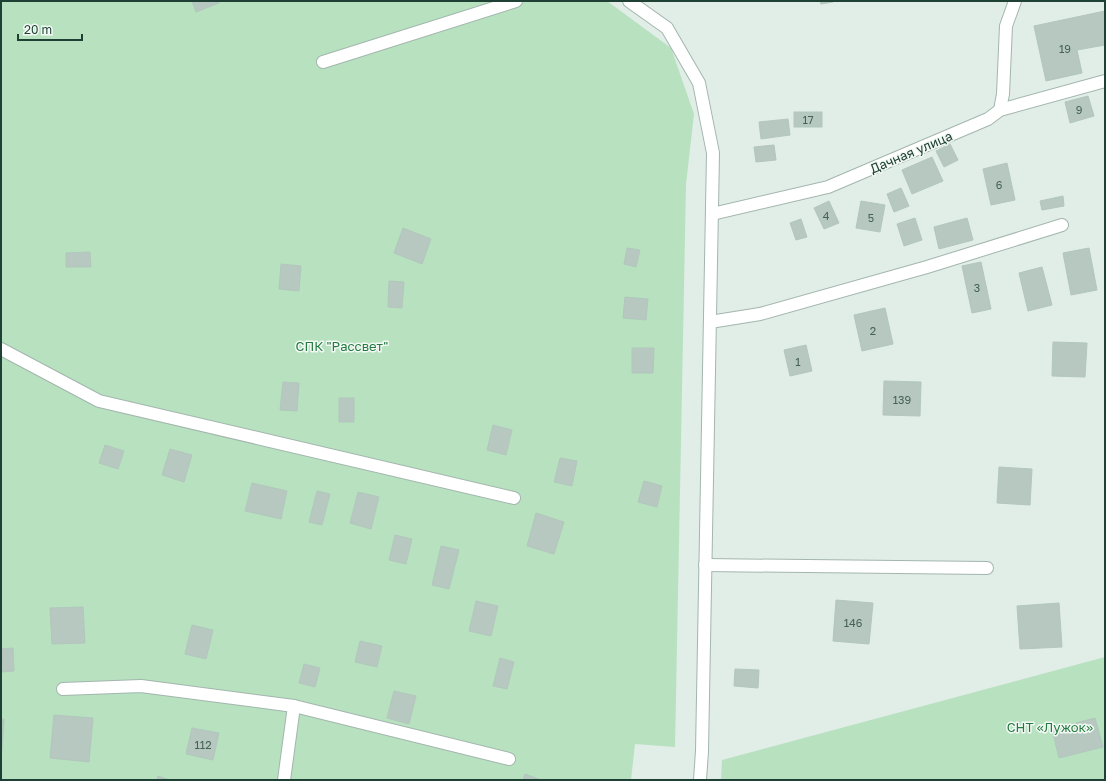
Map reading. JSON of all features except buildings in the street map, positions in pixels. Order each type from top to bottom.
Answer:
[{"type":"street","points":[[323,62],[516,1]]},
{"type":"street","points":[[629,1],[667,28],[699,83],[713,153],[706,565],[700,780]]},
{"type":"street","points":[[1000,110],[1003,94],[1006,26],[1015,1]]},
{"type":"street","name":"Дачная улица","points":[[712,214],[828,187],[988,119],[1000,110],[1105,81]]},
{"type":"street","points":[[710,322],[768,312],[927,267],[1062,225]]},
{"type":"street","points":[[1,349],[99,401],[514,498]]},
{"type":"street","points":[[706,565],[987,568]]},
{"type":"street","points":[[63,689],[141,686],[294,706],[509,759]]},
{"type":"street","points":[[284,780],[294,706]]},
{"type":"green space","name":"СПК \"Рассвет\"","points":[[1,1],[607,1],[671,48],[694,114],[686,184],[675,747],[635,744],[631,780],[1,780]]},
{"type":"green space","name":"СНТ «Лужок»","points":[[1105,657],[1105,780],[721,780],[722,760]]}]
